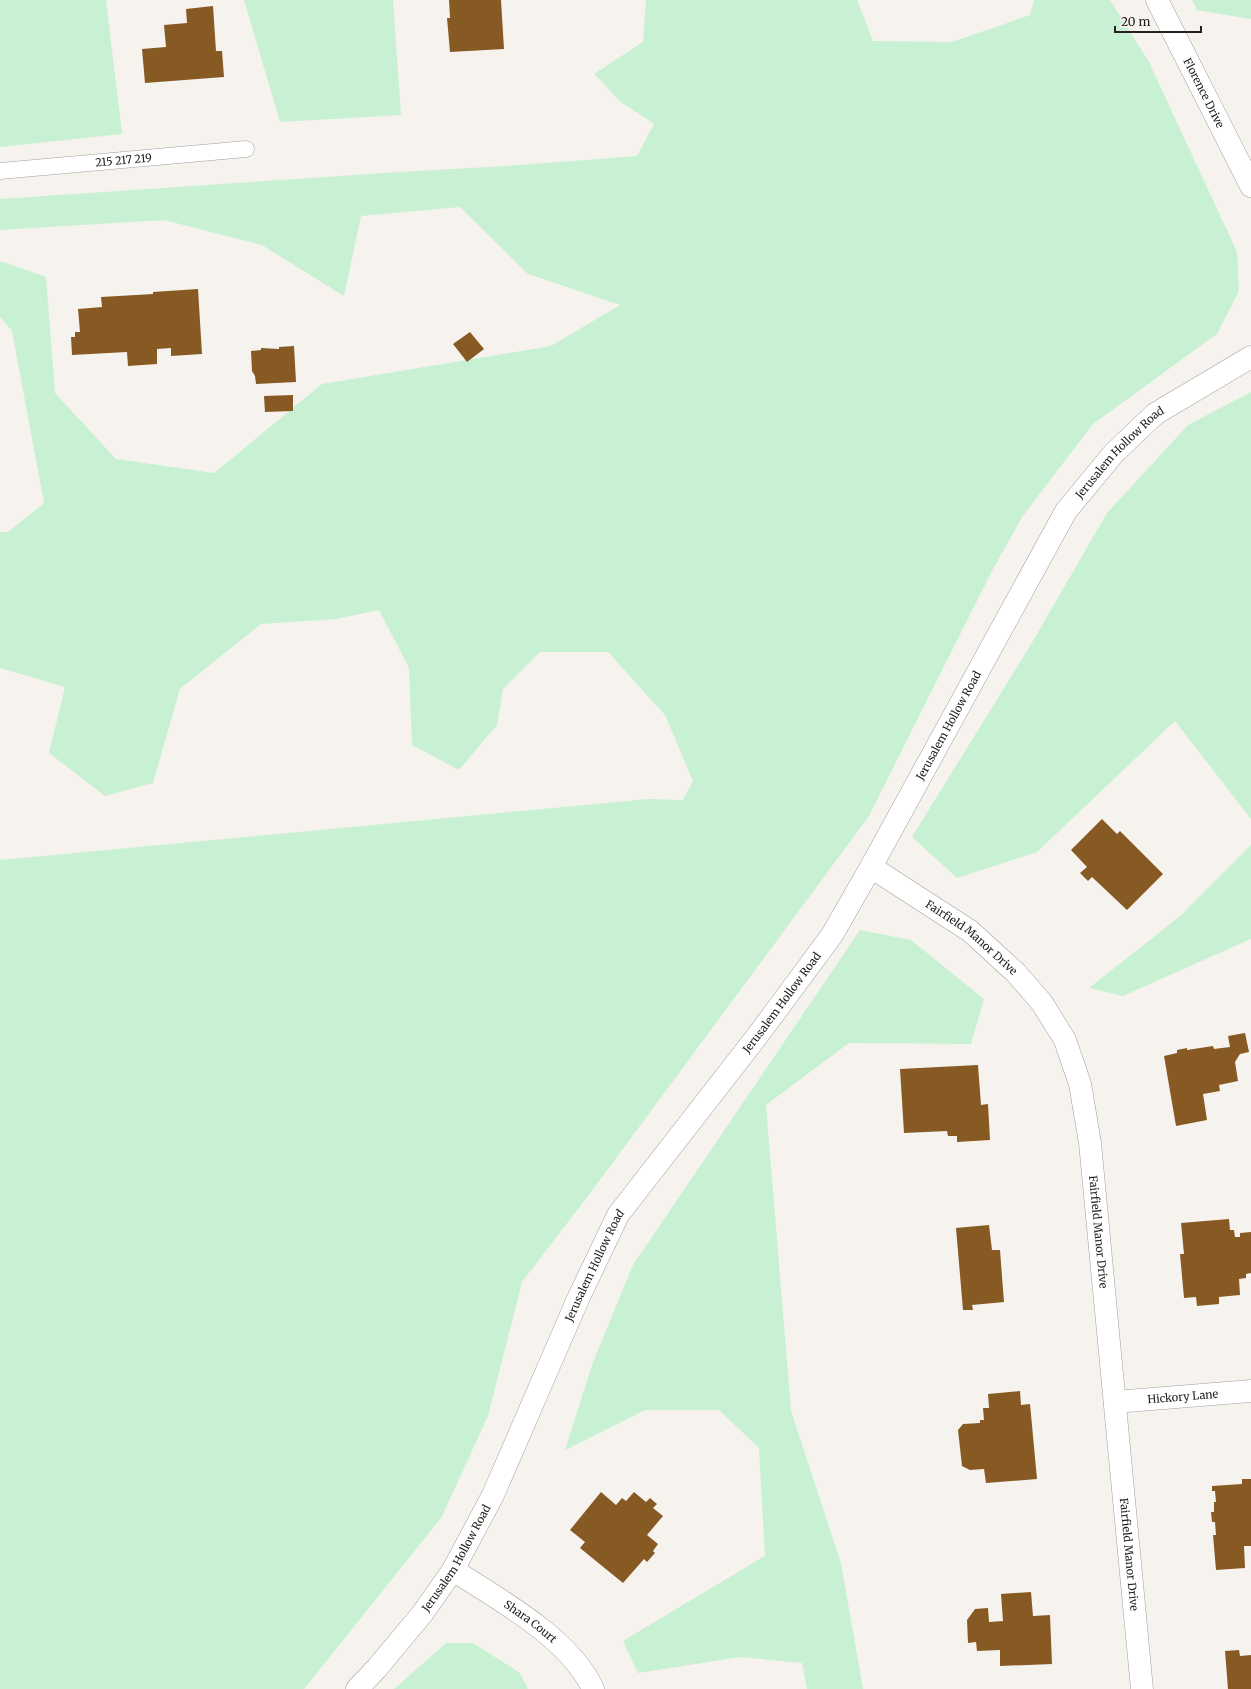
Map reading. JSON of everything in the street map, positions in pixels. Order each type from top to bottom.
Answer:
[{"type":"street","name":"Florence Drive","points":[[1157,0],[1251,186]]},
{"type":"street","name":"Jerusalem Hollow Road","points":[[357,1689],[377,1668],[422,1614],[453,1570],[494,1495],[578,1299],[618,1215],[758,1035],[832,935],[871,867],[1066,511],[1114,453],[1155,414],[1251,357]]},
{"type":"street","name":"Fairfield Manor Drive","points":[[871,867],[970,931],[1016,973],[1042,1003],[1065,1040],[1080,1084],[1090,1143],[1142,1689]]},
{"type":"street","name":"Hickory Lane","points":[[1115,1402],[1251,1391]]},
{"type":"street","name":"Shara Court","points":[[453,1570],[520,1613],[566,1650],[593,1689]]},
{"type":"lane","name":"215 217 219","points":[[0,172],[246,149]]},
{"type":"green space","points":[[0,0],[106,0],[122,134],[0,147]]},
{"type":"green space","points":[[244,0],[393,0],[401,115],[280,122]]},
{"type":"green space","points":[[646,0],[857,0],[873,41],[952,42],[1030,15],[1034,0],[1110,0],[1149,62],[1237,252],[1239,291],[1217,334],[1093,424],[1022,517],[993,569],[869,816],[591,1192],[522,1282],[488,1416],[441,1518],[304,1689],[0,1689],[0,860],[649,799],[683,800],[693,781],[665,715],[608,652],[540,652],[503,689],[497,725],[459,770],[412,745],[409,668],[379,610],[336,619],[261,624],[180,689],[153,783],[105,796],[49,753],[65,687],[0,668],[0,532],[8,532],[44,503],[12,331],[0,317],[1,261],[46,277],[55,393],[116,459],[214,473],[322,384],[551,346],[620,305],[528,274],[460,207],[361,216],[344,296],[262,245],[164,220],[0,230],[0,199],[637,156],[654,124],[621,102],[594,74],[643,42]]},
{"type":"green space","points":[[1192,0],[1251,0],[1251,19],[1197,10]]},
{"type":"green space","points":[[1251,392],[1251,819],[1175,721],[1037,852],[957,878],[912,837],[1030,646],[1107,513],[1188,425]]},
{"type":"green space","points":[[1251,845],[1251,939],[1123,996],[1089,988],[1179,917]]},
{"type":"green space","points":[[860,930],[911,940],[984,999],[971,1044],[849,1043],[766,1105],[791,1411],[841,1563],[863,1689],[807,1689],[802,1663],[740,1657],[638,1673],[623,1641],[765,1556],[759,1448],[719,1410],[645,1410],[565,1450],[593,1362],[633,1265]]},
{"type":"green space","points":[[446,1643],[473,1643],[520,1673],[528,1689],[394,1689]]},
{"type":"building","points":[[449,0],[501,0],[504,49],[450,52],[447,18],[450,18]]},
{"type":"building","points":[[213,6],[216,51],[222,51],[224,77],[145,83],[142,49],[166,47],[164,25],[187,23],[186,9]]},
{"type":"building","points":[[198,289],[202,354],[171,356],[171,348],[157,349],[157,364],[128,366],[127,352],[72,355],[71,337],[75,337],[75,332],[80,332],[78,309],[102,307],[101,297],[153,294],[153,292]]},
{"type":"building","points":[[470,332],[484,349],[467,362],[453,344]]},
{"type":"building","points":[[294,346],[296,382],[256,384],[255,376],[252,371],[251,351],[261,350],[261,348],[279,349],[279,347]]},
{"type":"building","points":[[293,395],[293,411],[265,412],[264,396]]},
{"type":"building","points":[[1102,819],[1117,834],[1120,831],[1163,874],[1127,910],[1092,877],[1088,881],[1080,873],[1087,867],[1071,850]]},
{"type":"building","points":[[1245,1033],[1249,1052],[1240,1054],[1235,1062],[1238,1081],[1219,1085],[1220,1091],[1203,1094],[1207,1120],[1176,1126],[1164,1056],[1177,1053],[1177,1050],[1187,1048],[1187,1050],[1213,1046],[1214,1049],[1230,1047],[1228,1036]]},
{"type":"building","points":[[978,1065],[981,1105],[988,1104],[990,1140],[957,1142],[957,1136],[948,1136],[947,1131],[904,1133],[900,1069]]},
{"type":"building","points":[[1229,1219],[1230,1230],[1234,1230],[1235,1237],[1240,1237],[1240,1233],[1251,1232],[1251,1273],[1246,1274],[1246,1278],[1239,1279],[1240,1295],[1219,1297],[1219,1304],[1197,1306],[1196,1297],[1184,1298],[1180,1254],[1184,1254],[1181,1223]]},
{"type":"building","points":[[989,1225],[992,1250],[1000,1250],[1004,1302],[972,1305],[973,1310],[963,1310],[956,1228]]},
{"type":"building","points":[[1020,1391],[1021,1405],[1030,1404],[1037,1479],[986,1483],[984,1469],[970,1470],[962,1466],[958,1430],[963,1424],[980,1423],[980,1420],[984,1420],[983,1408],[989,1408],[988,1394]]},
{"type":"building","points":[[1242,1479],[1251,1479],[1251,1546],[1244,1546],[1245,1568],[1216,1570],[1213,1535],[1216,1535],[1215,1522],[1212,1522],[1211,1512],[1214,1512],[1214,1502],[1216,1502],[1215,1491],[1212,1491],[1212,1486],[1242,1484]]},
{"type":"building","points":[[601,1492],[616,1505],[622,1498],[626,1501],[634,1492],[646,1502],[650,1498],[657,1504],[653,1508],[663,1516],[647,1535],[658,1544],[653,1551],[655,1553],[647,1562],[644,1559],[623,1583],[580,1548],[585,1542],[570,1530]]},
{"type":"building","points":[[1031,1592],[1033,1616],[1050,1615],[1052,1664],[1000,1666],[1000,1650],[977,1651],[976,1642],[968,1643],[967,1620],[975,1609],[988,1608],[989,1622],[1003,1621],[1001,1594]]},
{"type":"building","points":[[1239,1650],[1240,1656],[1251,1655],[1251,1689],[1228,1689],[1225,1651]]}]
